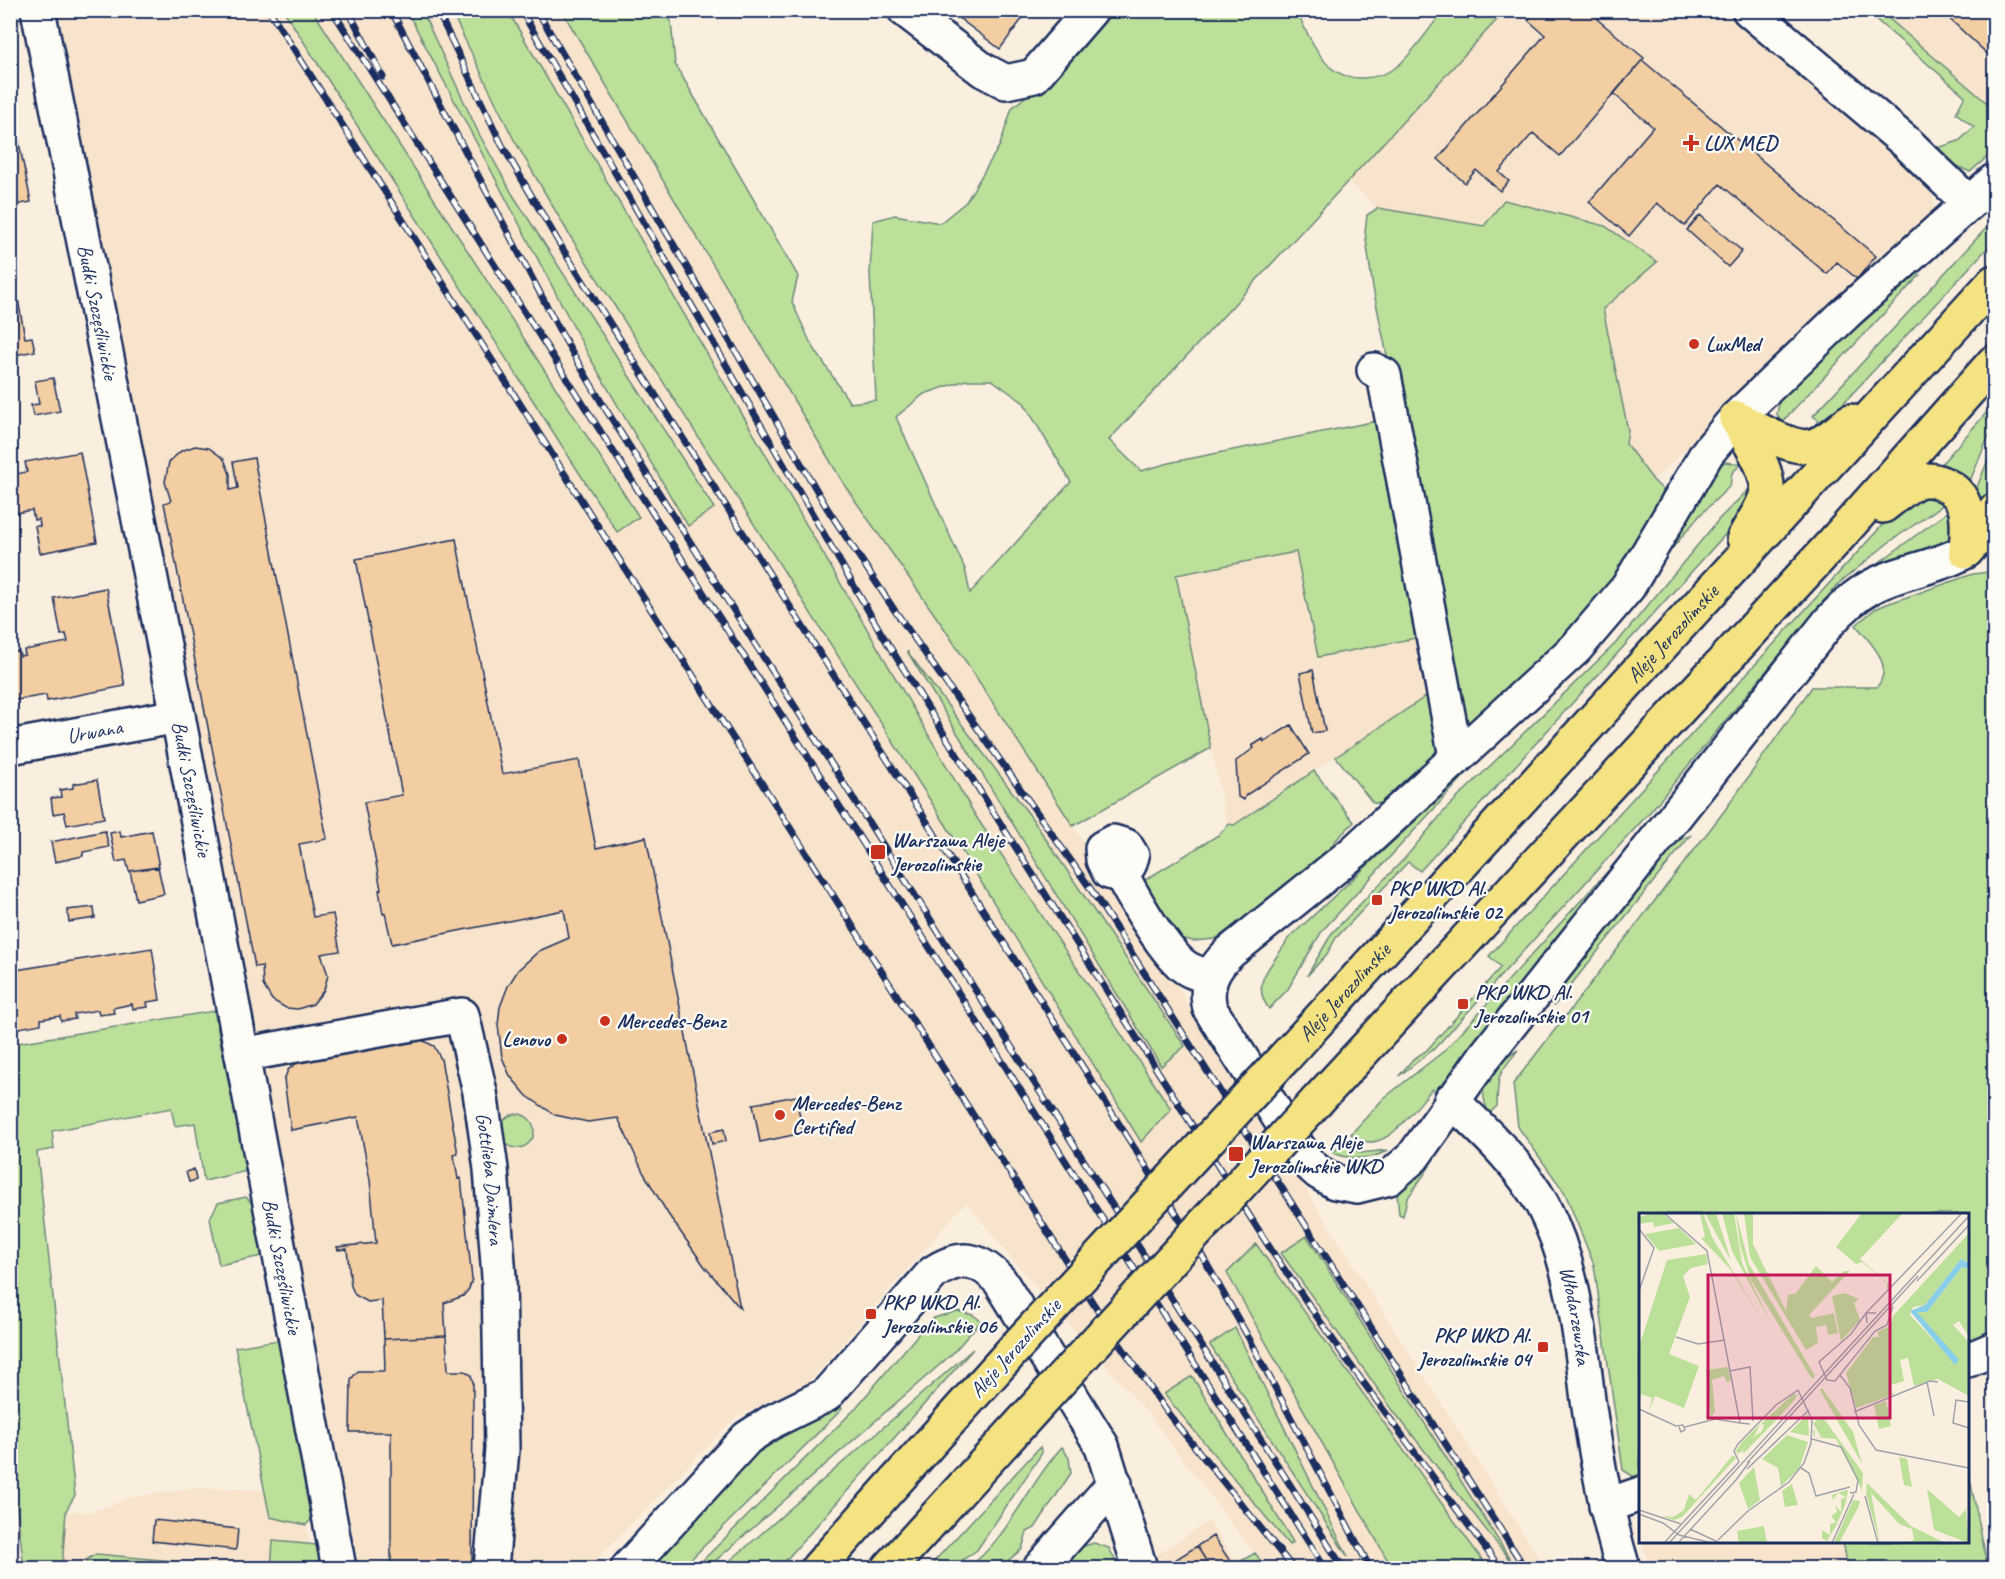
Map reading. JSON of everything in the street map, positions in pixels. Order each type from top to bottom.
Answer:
[{"type":"main road","name":"Aleje Jerozolimskie","points":[[818,1569],[1015,1348],[1285,1057],[1995,282]]},
{"type":"main road","points":[[889,1569],[1316,1102],[1833,543],[1995,362]]},
{"type":"main road","points":[[1736,418],[1788,443],[1808,447],[1818,444],[1905,381]]},
{"type":"main road","points":[[1722,579],[1766,498],[1768,488],[1764,469],[1736,418]]},
{"type":"main road","points":[[1833,543],[1918,481],[1935,480],[1948,486],[1960,496],[1966,507],[1968,519],[1966,551]]},
{"type":"main road","points":[[1966,551],[1983,533],[1995,512]]},
{"type":"street","name":"Budki Szczęśliwickie","points":[[38,10],[178,716],[339,1569]]},
{"type":"street","points":[[905,10],[983,70],[1006,82],[1034,76],[1091,10]]},
{"type":"street","points":[[1749,10],[1907,142],[1969,203]]},
{"type":"street","points":[[1966,551],[1950,560],[1870,587],[1847,603],[1829,622],[1451,1100],[1413,1156],[1389,1178],[1357,1186],[1335,1182],[1308,1163],[1213,1015],[1208,1000],[1210,977],[1230,952],[1354,852],[1576,648],[1607,615],[1645,560],[1707,453],[1736,418],[1847,312],[1995,181]]},
{"type":"street","points":[[1374,370],[1384,375],[1456,757]]},
{"type":"street","name":"Urwana","points":[[10,747],[178,716]]},
{"type":"street","points":[[1122,876],[1139,907],[1180,963],[1196,973],[1210,977]]},
{"type":"street","name":"Gottlieba Daimlera","points":[[242,1055],[462,1015],[480,1092],[489,1158],[499,1277],[502,1450],[491,1569]]},
{"type":"street","name":"Włodarzewska","points":[[1451,1100],[1520,1171],[1543,1207],[1561,1246],[1575,1310],[1606,1506],[1623,1569]]},
{"type":"street","points":[[628,1569],[747,1438],[826,1395],[933,1274],[948,1263],[960,1260],[988,1268],[1000,1281],[1094,1431],[1102,1446],[1140,1569]]},
{"type":"street","points":[[1969,1360],[1995,1349]]},
{"type":"street","points":[[1040,1569],[1114,1483]]},
{"type":"street","points":[[1606,1506],[1639,1495]]},
{"type":"shaded area","points":[[58,11],[284,11],[617,531],[638,517],[313,11],[562,11],[845,485],[944,628],[1167,970],[1545,1568],[1266,1568],[1145,1410],[1022,1271],[966,1202],[808,1383],[735,1418],[588,1568],[359,1568]]},
{"type":"shaded area","points":[[1505,11],[1723,11],[1921,177],[1934,198],[1934,210],[1927,224],[1653,480],[1625,444],[1628,430],[1603,309],[1657,262],[1605,226],[1504,200],[1484,226],[1378,208],[1347,181]]},
{"type":"shaded area","points":[[1880,11],[1994,11],[1994,109]]},
{"type":"shaded area","points":[[1296,552],[1318,657],[1418,637],[1434,691],[1233,825],[1227,824],[1176,575]]},
{"type":"shaded area","points":[[194,1488],[263,1490],[270,1517],[306,1525],[310,1546],[273,1541],[271,1568],[171,1568],[172,1562],[62,1568],[66,1511],[91,1512],[133,1497]]},
{"type":"shaded area","points":[[1209,1521],[1237,1563],[1229,1568],[1155,1568],[1149,1560]]},
{"type":"shaded area","points":[[1642,1543],[1843,1543],[1848,1568],[1650,1568]]},
{"type":"green space","points":[[284,11],[313,11],[639,517],[617,532]]},
{"type":"green space","points":[[407,11],[422,11],[479,134],[513,195],[714,508],[688,526],[590,358]]},
{"type":"green space","points":[[451,11],[508,11],[975,815],[1171,1109],[1141,1142],[946,825],[570,236],[513,138]]},
{"type":"green space","points":[[562,11],[665,11],[671,21],[675,64],[798,276],[792,302],[810,342],[850,403],[876,400],[870,273],[873,221],[895,215],[940,223],[966,202],[1000,145],[1012,108],[1037,87],[1101,11],[1297,11],[1325,62],[1345,76],[1362,78],[1380,75],[1401,64],[1443,11],[1505,11],[1109,440],[1141,471],[1173,462],[1382,420],[1426,636],[1318,657],[1296,552],[1176,575],[1211,748],[1073,826],[944,628],[845,486]],"holes":[[[966,380],[992,380],[1024,403],[1071,482],[970,593],[965,569],[896,417],[924,394]]]},
{"type":"green space","points":[[1866,11],[1880,11],[1994,109],[1994,151],[1970,172],[1951,163],[1937,148],[1959,141],[1974,127],[1956,113],[1965,96]]},
{"type":"green space","points":[[1504,200],[1605,226],[1657,262],[1603,309],[1628,430],[1626,444],[1665,492],[1603,596],[1465,731],[1373,288],[1365,232],[1367,215],[1378,208],[1484,226]]},
{"type":"green space","points":[[1994,223],[1994,241],[1824,424],[1813,416],[1988,226]]},
{"type":"green space","points":[[1914,270],[1920,275],[1781,423],[1777,414],[1780,398]]},
{"type":"green space","points":[[1994,404],[1994,423],[1970,481],[1966,485],[1937,469]]},
{"type":"green space","points":[[1994,445],[1992,479],[1981,511],[1971,491],[1977,487]]},
{"type":"green space","points":[[1725,462],[1741,464],[1732,473],[1730,486],[1700,515],[1655,569],[1717,466]]},
{"type":"green space","points":[[1755,483],[1741,517],[1420,871],[1408,862],[1336,938],[1327,954],[1307,976],[1332,933],[1405,858],[1446,809],[1620,639],[1720,518]]},
{"type":"green space","points":[[1932,493],[1947,502],[1888,543],[1838,584],[1650,812],[1434,1049],[1399,1076],[1413,1059],[1426,1051],[1501,967],[1489,956],[1899,507]]},
{"type":"green space","points":[[1953,508],[1953,537],[1946,545],[1858,578]]},
{"type":"green space","points":[[1994,568],[1994,1335],[1969,1346],[1969,1213],[1639,1213],[1639,1474],[1634,1477],[1623,1470],[1594,1265],[1565,1193],[1518,1127],[1513,1084],[1725,810],[1812,687],[1877,687],[1882,678],[1882,662],[1874,646],[1856,625],[1875,609],[1887,604],[1973,574],[1989,572]]},
{"type":"green space","points":[[907,651],[1031,817],[1185,1046],[1161,1066]]},
{"type":"green space","points":[[1434,691],[1449,747],[1386,804],[1373,803],[1336,757]]},
{"type":"green space","points":[[1314,771],[1354,822],[1334,842],[1339,848],[1298,882],[1215,939],[1194,941],[1173,937],[1137,885],[1220,834],[1229,824],[1234,825]]},
{"type":"green space","points":[[1466,774],[1322,931],[1288,989],[1269,1009],[1263,999],[1262,981],[1288,939]]},
{"type":"green space","points":[[1690,836],[1554,1006],[1564,981],[1671,843]]},
{"type":"green space","points":[[1624,860],[1441,1095],[1432,1089],[1406,1120],[1385,1138],[1374,1142],[1363,1141],[1351,1134],[1384,1098],[1444,1051],[1617,861]]},
{"type":"green space","points":[[214,1011],[247,1171],[204,1181],[195,1123],[175,1126],[171,1108],[52,1131],[54,1149],[37,1152],[75,1495],[66,1511],[62,1568],[24,1568],[10,1452],[11,1044]]},
{"type":"green space","points":[[1518,1050],[1500,1075],[1497,1106],[1489,1114],[1483,1092],[1487,1076],[1500,1062]]},
{"type":"green space","points":[[517,1114],[529,1119],[534,1131],[529,1143],[517,1148],[505,1143],[500,1131],[505,1119]]},
{"type":"green space","points":[[1343,1143],[1361,1153],[1388,1150],[1375,1156],[1361,1158],[1333,1153]]},
{"type":"green space","points":[[1425,1163],[1430,1166],[1407,1199],[1403,1216],[1399,1214],[1397,1194]]},
{"type":"green space","points":[[246,1197],[252,1203],[262,1256],[219,1265],[210,1218],[218,1203]]},
{"type":"green space","points":[[1307,1236],[1515,1567],[1392,1409],[1281,1253]]},
{"type":"green space","points":[[1256,1244],[1488,1568],[1392,1568],[1227,1273]]},
{"type":"green space","points":[[957,1311],[973,1315],[981,1321],[952,1354],[707,1568],[695,1568],[853,1411],[925,1326],[934,1318]]},
{"type":"green space","points":[[1235,1328],[1348,1557],[1210,1345]]},
{"type":"green space","points":[[279,1340],[312,1519],[306,1525],[270,1517],[235,1347]]},
{"type":"green space","points":[[973,1349],[779,1568],[721,1568],[745,1548]]},
{"type":"green space","points":[[1192,1376],[1293,1542],[1289,1545],[1164,1394]]},
{"type":"green space","points":[[839,1402],[842,1409],[682,1568],[647,1568],[735,1470],[767,1441]]},
{"type":"green space","points":[[1040,1447],[1042,1453],[977,1550],[951,1568],[928,1568]]},
{"type":"green space","points":[[1062,1447],[1069,1458],[1071,1473],[1035,1528],[1027,1532],[1022,1549],[999,1568],[967,1568],[981,1557],[1006,1528],[1038,1478]]},
{"type":"green space","points":[[1969,1474],[1988,1568],[1848,1568],[1843,1543],[1969,1543]]},
{"type":"green space","points":[[273,1541],[317,1545],[321,1568],[271,1568]]},
{"type":"green space","points":[[1094,1543],[1109,1548],[1119,1568],[1060,1568],[1081,1547]]},
{"type":"green space","points":[[1255,1553],[1266,1568],[1229,1568]]},
{"type":"green space","points":[[96,1554],[172,1561],[171,1568],[87,1568],[86,1560]]},
{"type":"building","points":[[948,10],[1028,10],[1028,11],[1000,49]]},
{"type":"building","points":[[1536,10],[1592,10],[1592,15],[1598,14],[1598,20],[1644,58],[1560,156],[1533,133],[1499,172],[1509,181],[1500,191],[1476,170],[1465,183],[1438,159],[1545,35],[1528,20]]},
{"type":"building","points":[[1940,10],[1994,10],[1994,60]]},
{"type":"building","points":[[1642,60],[1876,256],[1857,279],[1837,262],[1827,274],[1720,184],[1685,226],[1657,203],[1629,236],[1589,202],[1653,127],[1614,94]]},
{"type":"building","points":[[10,98],[31,202],[10,206]]},
{"type":"building","points":[[1700,215],[1742,251],[1728,267],[1687,230]]},
{"type":"building","points":[[18,299],[25,338],[32,337],[35,351],[10,356],[10,300]]},
{"type":"building","points":[[53,378],[60,411],[34,416],[31,405],[39,404],[35,381]]},
{"type":"building","points":[[195,446],[209,448],[224,459],[230,474],[230,490],[238,488],[233,462],[254,458],[327,839],[299,844],[313,917],[333,914],[340,951],[321,954],[328,975],[324,990],[313,1004],[298,1009],[286,1008],[272,1000],[263,985],[262,966],[255,967],[164,503],[171,501],[165,482],[169,462],[181,451]]},
{"type":"building","points":[[80,452],[97,542],[40,553],[35,526],[40,526],[39,519],[34,520],[32,510],[10,514],[10,473],[11,475],[27,472],[25,462]]},
{"type":"building","points":[[456,539],[502,774],[579,760],[596,848],[646,837],[740,1308],[705,1267],[668,1214],[643,1172],[618,1118],[588,1122],[555,1115],[527,1096],[510,1076],[502,1057],[498,1025],[500,1007],[508,986],[518,970],[539,951],[569,938],[564,910],[392,944],[385,913],[383,914],[379,890],[381,889],[364,802],[402,795],[356,559]]},
{"type":"building","points":[[106,588],[125,686],[47,701],[46,695],[10,701],[10,652],[19,651],[20,656],[25,655],[24,650],[68,642],[66,634],[61,635],[54,598]]},
{"type":"building","points":[[1313,670],[1325,731],[1312,733],[1300,673]]},
{"type":"building","points":[[1291,725],[1309,754],[1246,795],[1244,800],[1238,797],[1236,761],[1254,748],[1252,746],[1263,739],[1264,742]]},
{"type":"building","points":[[97,780],[104,818],[67,825],[64,812],[53,814],[51,798],[61,797],[60,790],[73,788],[73,784]]},
{"type":"building","points":[[105,831],[109,847],[83,852],[83,856],[55,862],[51,842]]},
{"type":"building","points":[[120,831],[121,837],[152,831],[159,867],[129,871],[126,860],[116,862],[110,833]]},
{"type":"building","points":[[158,867],[164,894],[136,900],[130,871]]},
{"type":"building","points":[[94,907],[95,918],[69,922],[67,910]]},
{"type":"building","points":[[152,948],[160,1000],[147,1002],[148,1007],[133,1009],[132,1004],[113,1008],[114,1013],[99,1015],[98,1010],[74,1014],[75,1019],[61,1021],[60,1016],[41,1019],[41,1024],[14,1029],[13,1024],[10,1025],[10,971]]},
{"type":"building","points":[[420,1039],[434,1046],[441,1059],[458,1154],[454,1155],[458,1179],[461,1178],[472,1279],[469,1289],[463,1296],[444,1303],[446,1336],[384,1339],[382,1300],[368,1302],[355,1295],[351,1286],[347,1249],[338,1250],[337,1247],[376,1243],[370,1180],[358,1117],[291,1130],[284,1080],[288,1070],[299,1061]]},
{"type":"building","points":[[796,1096],[803,1133],[760,1142],[753,1104]]},
{"type":"building","points":[[724,1129],[726,1141],[712,1144],[710,1132]]},
{"type":"building","points":[[194,1169],[196,1180],[189,1182],[186,1172]]},
{"type":"building","points":[[446,1336],[448,1371],[465,1371],[471,1375],[473,1382],[472,1567],[391,1568],[391,1432],[350,1432],[351,1379],[358,1371],[385,1371],[384,1339]]},
{"type":"building","points":[[154,1520],[238,1529],[236,1550],[152,1541]]},
{"type":"building","points":[[1213,1536],[1230,1561],[1217,1568],[1205,1568],[1208,1564],[1197,1546]]},
{"type":"building","points":[[1197,1546],[1208,1564],[1205,1568],[1169,1568],[1167,1565]]},
{"type":"building","points":[[1994,1550],[1994,1568],[1991,1568],[1988,1551]]},
{"type":"railway","points":[[269,10],[1112,1333],[1170,1416],[1293,1568]]},
{"type":"railway","points":[[332,10],[1325,1568]]},
{"type":"railway","points":[[348,10],[383,77]]},
{"type":"railway","points":[[391,10],[561,333],[603,405],[1343,1568]]},
{"type":"railway","points":[[437,10],[502,145],[562,248],[1196,1245],[1251,1342],[1370,1568]]},
{"type":"railway","points":[[521,10],[880,631],[959,758],[1275,1256],[1349,1363],[1500,1568]]},
{"type":"railway","points":[[537,10],[827,508],[893,608],[1090,888],[1525,1568]]},
{"type":"place","name":"LUX MED","points":[[1691,143]]},
{"type":"place","name":"LuxMed","points":[[1694,344]]},
{"type":"place","name":"Warszawa Aleje Jerozolimskie","points":[[878,852]]},
{"type":"place","name":"PKP WKD Al. Jerozolimskie 02","points":[[1377,900]]},
{"type":"place","name":"PKP WKD Al. Jerozolimskie 01","points":[[1463,1004]]},
{"type":"place","name":"Mercedes-Benz","points":[[605,1021]]},
{"type":"place","name":"Lenovo","points":[[562,1039]]},
{"type":"place","name":"Mercedes-Benz Certified","points":[[780,1115]]},
{"type":"place","name":"Warszawa Aleje Jerozolimskie WKD","points":[[1236,1154]]},
{"type":"place","name":"PKP WKD Al. Jerozolimskie 06","points":[[871,1314]]},
{"type":"place","name":"PKP WKD Al. Jerozolimskie 04","points":[[1543,1347]]}]
